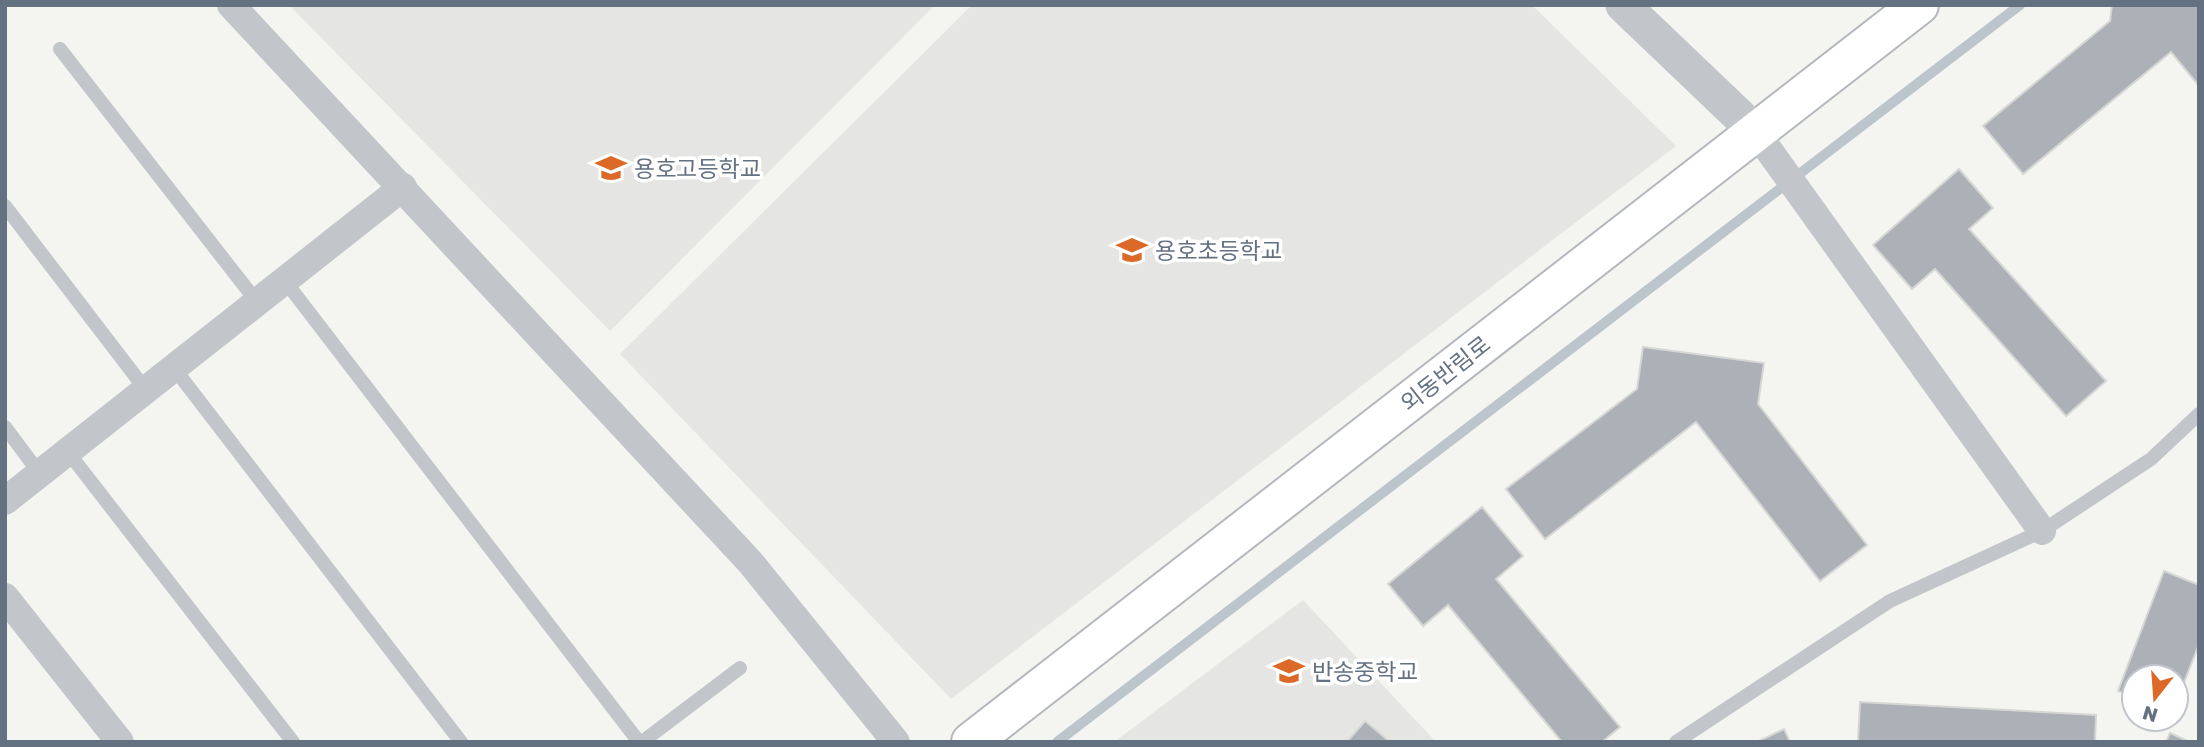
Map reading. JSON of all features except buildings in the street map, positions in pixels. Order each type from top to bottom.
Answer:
[{"type":"main road","name":"외동반림로","points":[[971,742],[1765,144],[1919,5]]},
{"type":"street","points":[[231,5],[750,562],[896,742]]},
{"type":"street","points":[[1623,5],[1765,144],[2042,531]]},
{"type":"street","points":[[5,501],[403,187]]},
{"type":"street","points":[[5,597],[120,742]]},
{"type":"lane","points":[[60,49],[257,302]]},
{"type":"lane","points":[[5,206],[146,390]]},
{"type":"lane","points":[[285,281],[641,742],[740,668]]},
{"type":"lane","points":[[174,368],[461,742]]},
{"type":"lane","points":[[1676,742],[1890,601],[2042,531],[2151,458],[2199,414]]},
{"type":"lane","points":[[5,427],[40,474]]},
{"type":"lane","points":[[68,452],[293,742]]},
{"type":"shaded area","name":"용호고등학교","points":[[289,5],[935,5],[610,331]]},
{"type":"shaded area","name":"용호초등학교","points":[[972,5],[1532,5],[1676,146],[951,699],[620,354]]},
{"type":"shaded area","name":"반송중학교","points":[[1303,600],[1436,742],[1114,742]]},
{"type":"waterway","points":[[1057,742],[2020,5]]},
{"type":"place","name":"용호고등학교","points":[[611,168]]},
{"type":"place","name":"용호초등학교","points":[[1132,250]]},
{"type":"place","name":"반송중학교","points":[[1289,671]]}]
